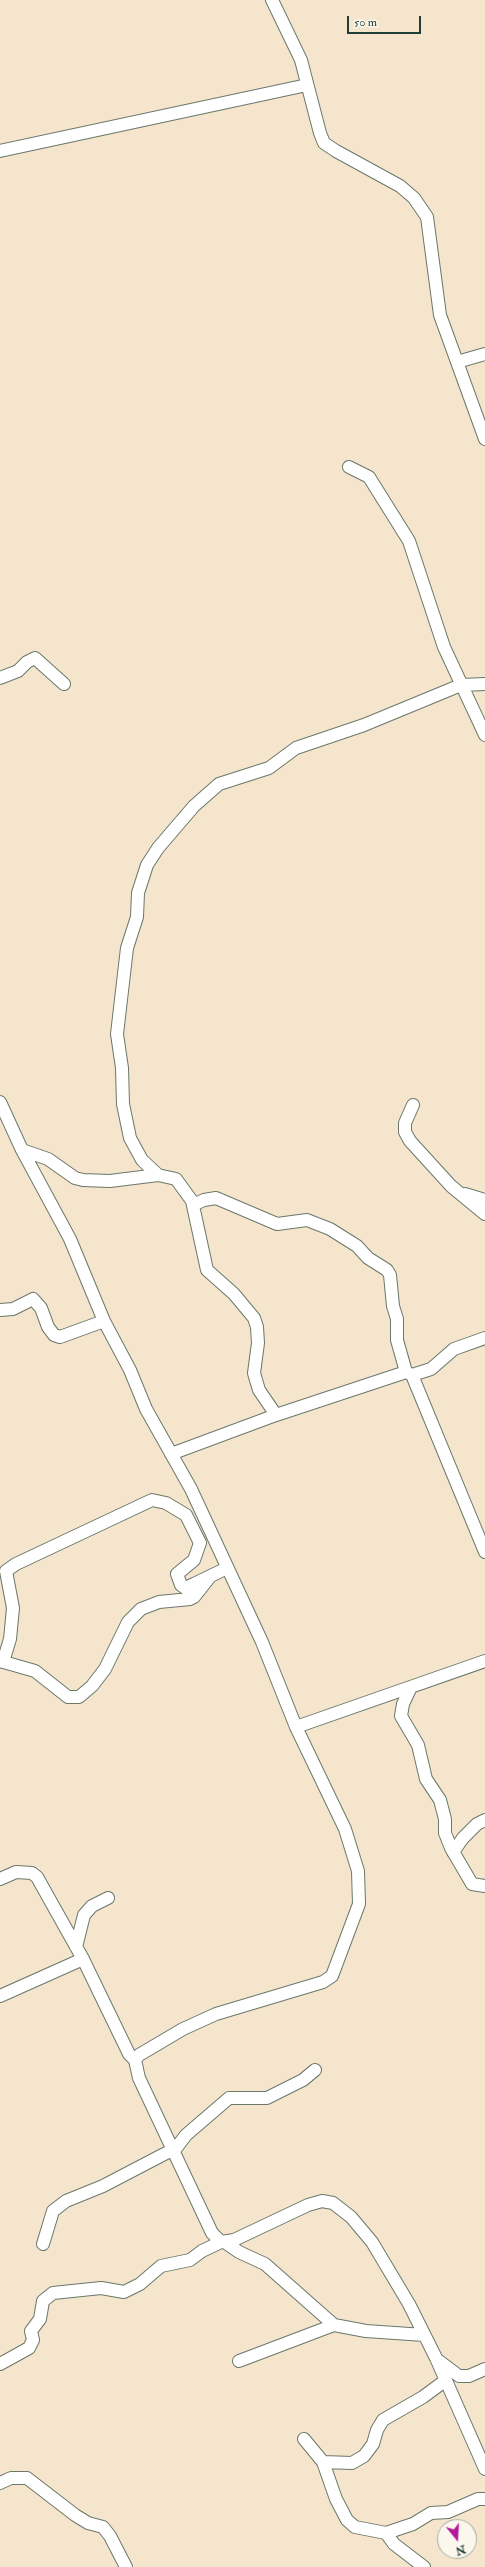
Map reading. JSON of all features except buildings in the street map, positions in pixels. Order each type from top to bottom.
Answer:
[{"type":"street","points":[[272,0],[301,60],[324,142],[336,151],[400,186],[414,198],[427,216],[440,315],[485,439]]},
{"type":"street","points":[[0,151],[307,85]]},
{"type":"street","points":[[457,362],[485,354]]},
{"type":"street","points":[[349,467],[369,477],[409,541],[444,647],[485,735]]},
{"type":"street","points":[[0,678],[18,672],[27,662],[35,658],[64,684]]},
{"type":"street","points":[[158,1175],[142,1160],[130,1138],[123,1104],[122,1068],[117,1039],[127,948],[133,935],[137,917],[138,893],[147,865],[158,848],[215,786],[269,768],[296,748],[364,725],[461,685],[485,684]]},
{"type":"street","points":[[0,1102],[22,1150],[70,1239],[104,1321],[130,1370],[146,1410],[171,1454],[262,1642],[296,1727],[345,1829],[358,1871],[359,1904],[332,1976],[323,1982],[216,2014],[184,2029],[139,2056],[135,2060]]},
{"type":"street","points":[[413,1105],[405,1123],[405,1132],[410,1141],[434,1169],[485,1214]]},
{"type":"street","points":[[22,1150],[48,1159],[74,1178],[83,1180],[110,1181],[158,1175],[176,1179],[193,1205],[207,1270],[234,1294],[254,1318],[258,1328],[258,1343],[254,1372],[259,1390],[276,1415]]},
{"type":"street","points":[[460,1193],[485,1200]]},
{"type":"street","points":[[193,1205],[204,1200],[216,1198],[277,1224],[298,1219],[307,1220],[330,1229],[357,1246],[368,1258],[387,1270],[390,1275],[393,1306],[397,1319],[397,1340],[409,1374],[485,1552]]},
{"type":"street","points":[[0,1310],[13,1309],[34,1299],[41,1308],[48,1328],[54,1335],[60,1337],[104,1321]]},
{"type":"street","points":[[171,1454],[276,1415],[409,1374],[431,1369],[454,1349],[485,1338]]},
{"type":"street","points":[[210,1575],[194,1597],[190,1599],[159,1602],[141,1610],[128,1622],[105,1669],[89,1690],[79,1697],[68,1697],[36,1671],[1,1662],[10,1639],[13,1608],[6,1571],[16,1564],[152,1500],[166,1503],[186,1515],[200,1543],[194,1560],[177,1574],[181,1585],[185,1588],[210,1575],[227,1568]]},
{"type":"street","points":[[296,1727],[485,1662]]},
{"type":"street","points":[[411,1687],[403,1704],[401,1716],[418,1745],[426,1779],[440,1800],[445,1819],[445,1833],[454,1852],[472,1884],[485,1886]]},
{"type":"street","points":[[454,1852],[463,1838],[477,1824],[485,1820]]},
{"type":"street","points":[[0,1880],[16,1872],[32,1873],[38,1877],[83,1959],[129,2054],[135,2060],[139,2078],[172,2151],[212,2233],[239,2252],[265,2264],[334,2325],[366,2331],[424,2335]]},
{"type":"street","points":[[76,1947],[84,1915],[92,1906],[108,1898]]},
{"type":"street","points":[[0,1996],[83,1959]]},
{"type":"street","points":[[43,2244],[53,2211],[66,2201],[103,2186],[172,2151],[186,2135],[229,2098],[267,2098],[303,2080],[315,2070]]},
{"type":"street","points":[[0,2364],[29,2348],[33,2340],[31,2331],[40,2319],[42,2301],[53,2293],[101,2288],[124,2292],[140,2284],[161,2266],[190,2260],[202,2251],[308,2204],[322,2201],[333,2203],[351,2217],[372,2242],[436,2358],[485,2469]]},
{"type":"street","points":[[239,2361],[334,2325]]},
{"type":"street","points":[[436,2358],[448,2370],[459,2376],[469,2376],[485,2369]]},
{"type":"street","points":[[323,2462],[352,2463],[364,2456],[373,2444],[376,2430],[384,2420],[424,2397],[446,2380]]},
{"type":"street","points":[[304,2439],[323,2462],[336,2499],[347,2520],[355,2527],[386,2534],[413,2524],[431,2513],[448,2512],[478,2499],[485,2499]]},
{"type":"street","points":[[0,2483],[11,2478],[27,2478],[75,2515],[88,2523],[103,2527],[110,2536],[126,2567]]},
{"type":"street","points":[[386,2534],[394,2544],[424,2567]]}]
